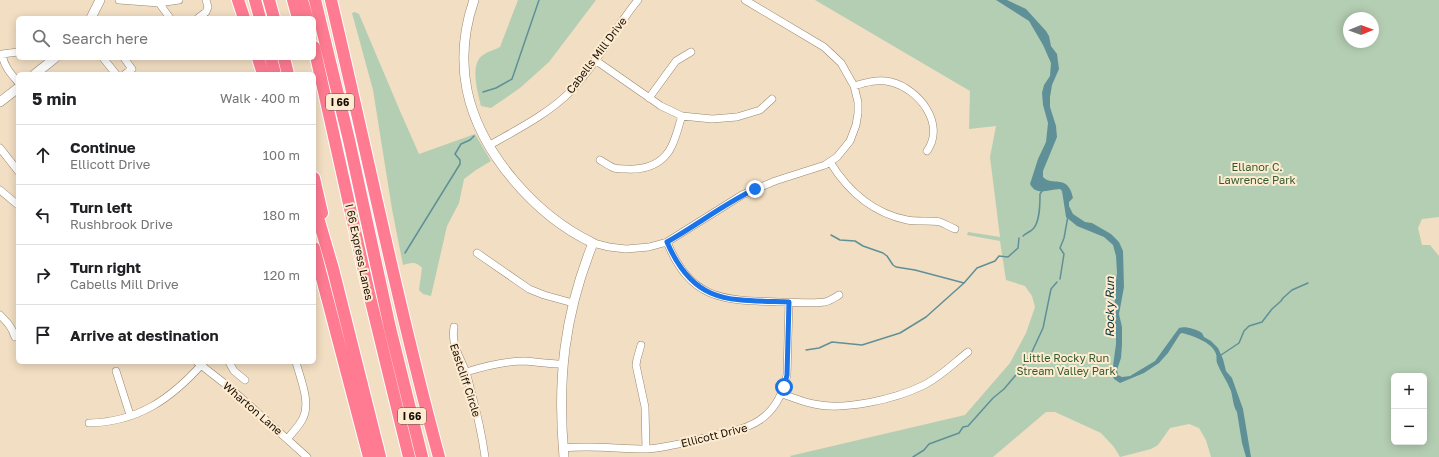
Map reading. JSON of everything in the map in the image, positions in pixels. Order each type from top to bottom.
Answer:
[{"type":"highway","points":[[238,0],[245,16]]},
{"type":"highway","points":[[242,0],[246,16]]},
{"type":"highway","points":[[255,0],[259,16]]},
{"type":"highway","points":[[269,0],[273,16]]},
{"type":"highway","points":[[293,0],[297,16]]},
{"type":"highway","points":[[302,0],[306,16]]},
{"type":"highway","points":[[308,0],[312,16]]},
{"type":"highway","name":"I 66","points":[[316,0],[422,457]]},
{"type":"highway","points":[[331,0],[356,105],[401,310],[438,457]]},
{"type":"highway","points":[[316,33],[346,155],[363,205]]},
{"type":"highway","name":"I 66 Express Lanes","points":[[316,55],[370,297],[409,457]]},
{"type":"highway","points":[[259,60],[262,72]]},
{"type":"highway","points":[[272,60],[274,72]]},
{"type":"highway","points":[[284,60],[288,72]]},
{"type":"highway","points":[[311,60],[314,72]]},
{"type":"highway","points":[[316,78],[339,153]]},
{"type":"highway","points":[[316,186],[324,220],[332,269]]},
{"type":"highway","points":[[316,211],[380,457]]},
{"type":"highway","points":[[316,256],[369,457]]},
{"type":"highway","points":[[402,374],[427,457]]},
{"type":"street","points":[[93,16],[100,0]]},
{"type":"street","points":[[119,0],[159,3],[179,0]]},
{"type":"street","points":[[201,16],[206,12],[208,7],[206,0]]},
{"type":"street","points":[[474,0],[468,20],[465,40],[465,75],[473,111],[490,145],[508,172],[533,201],[563,226],[593,243],[626,249],[649,247],[667,242],[742,195],[775,181],[830,162],[850,141],[855,130],[858,102],[854,86],[845,68],[828,50],[744,0]]},
{"type":"street","name":"Cabells Mill Drive","points":[[490,145],[543,114],[572,90],[638,0]]},
{"type":"street","points":[[159,3],[169,16]]},
{"type":"street","points":[[16,52],[2,54],[3,62],[16,80]]},
{"type":"street","points":[[649,98],[676,61],[691,52]]},
{"type":"street","points":[[38,72],[52,60]]},
{"type":"street","points":[[106,60],[114,72]]},
{"type":"street","points":[[125,60],[132,69],[128,72]]},
{"type":"street","points":[[595,60],[661,106],[682,116],[712,119],[737,117],[760,110],[772,99]]},
{"type":"street","points":[[854,86],[870,81],[883,81],[899,85],[913,94],[928,111],[932,122],[934,132],[932,142],[926,151]]},
{"type":"street","points":[[0,102],[16,90]]},
{"type":"street","points":[[600,160],[618,169],[638,170],[656,164],[670,149],[682,116]]},
{"type":"street","points":[[0,148],[16,168]]},
{"type":"street","points":[[830,162],[850,189],[876,209],[891,216],[906,220],[942,223],[954,229]]},
{"type":"street","points":[[0,190],[16,203]]},
{"type":"street","points":[[667,242],[674,258],[684,273],[699,287],[719,296],[738,301],[823,302],[839,295]]},
{"type":"street","points":[[564,453],[561,391],[562,364],[573,303],[593,243]]},
{"type":"street","points":[[477,253],[529,289],[573,303]]},
{"type":"street","name":"Ellicott Drive","points":[[564,453],[592,446],[646,449],[660,448],[737,431],[748,427],[765,416],[782,394],[787,375],[789,302]]},
{"type":"street","points":[[0,315],[10,324],[15,337]]},
{"type":"street","name":"Eastcliff Circle","points":[[454,327],[452,336],[466,372],[479,418],[486,457]]},
{"type":"street","points":[[641,345],[636,359],[636,365],[644,407],[646,449]]},
{"type":"street","points":[[782,394],[809,403],[829,406],[861,404],[901,394],[925,385],[968,352]]},
{"type":"street","points":[[466,372],[486,366],[508,362],[562,364]]},
{"type":"street","points":[[89,423],[105,422],[130,416],[151,408],[182,386],[199,364]]},
{"type":"street","name":"Wharton Lane","points":[[201,364],[308,457]]},
{"type":"street","points":[[230,364],[234,371],[245,380]]},
{"type":"street","points":[[288,438],[303,419],[306,411],[306,398],[297,364]]},
{"type":"street","points":[[116,371],[130,416]]},
{"type":"green space","points":[[518,0],[596,0],[549,62],[520,88],[491,108],[481,106],[475,72],[476,65],[479,59],[487,52],[500,47]]},
{"type":"green space","name":"Ellanor C. Lawrence Park","points":[[815,0],[1439,0],[1439,217],[1422,219],[1418,228],[1422,245],[1430,245],[1439,256],[1439,457],[1211,457],[1206,440],[1199,428],[1189,424],[1170,428],[1158,445],[1151,449],[1120,457],[1114,447],[1101,433],[1055,412],[1046,412],[993,457],[791,457],[790,456],[965,415],[1010,363],[1026,333],[1035,307],[1032,296],[1025,286],[1006,280],[1000,241],[967,235],[968,232],[1000,237],[990,157],[996,126],[969,129],[970,91]]},
{"type":"green space","points":[[355,12],[359,14],[419,154],[475,134],[491,161],[464,179],[459,203],[447,226],[431,296],[423,294],[419,290],[422,268],[413,263],[403,265],[392,209],[373,90],[352,13]]},
{"type":"water","points":[[996,0],[1007,0],[1026,9],[1046,31],[1049,36],[1051,46],[1057,54],[1059,69],[1052,85],[1050,107],[1056,126],[1057,137],[1043,171],[1043,177],[1047,180],[1064,183],[1071,190],[1073,198],[1069,202],[1069,206],[1073,214],[1085,222],[1092,223],[1111,234],[1119,242],[1123,251],[1124,287],[1119,314],[1122,327],[1122,345],[1121,358],[1117,370],[1118,375],[1122,377],[1130,376],[1155,361],[1179,328],[1190,328],[1202,333],[1204,337],[1218,348],[1226,371],[1232,378],[1243,409],[1251,457],[1246,457],[1231,391],[1217,363],[1216,354],[1211,346],[1202,340],[1182,333],[1159,363],[1144,373],[1120,383],[1114,379],[1112,373],[1116,344],[1116,329],[1113,311],[1116,294],[1115,289],[1117,273],[1116,256],[1113,245],[1104,237],[1077,226],[1066,217],[1062,191],[1060,189],[1039,191],[1033,188],[1030,184],[1038,159],[1046,142],[1048,123],[1043,105],[1042,93],[1044,85],[1050,76],[1051,63],[1043,45],[1029,21]]},
{"type":"waterway","points":[[483,92],[496,88],[512,79],[539,0]]},
{"type":"waterway","points":[[405,253],[460,164],[460,160],[455,154],[461,144],[470,140],[474,136]]},
{"type":"waterway","points":[[1023,236],[1033,229],[1037,222],[1040,194],[1042,191]]},
{"type":"waterway","points":[[1060,279],[1064,254],[1060,248],[1064,238],[1068,216]]},
{"type":"waterway","points":[[831,235],[840,240],[855,241],[863,246],[883,253],[896,267],[915,270],[964,283]]},
{"type":"waterway","points":[[806,350],[819,348],[832,342],[862,345],[900,333],[926,317],[964,283],[977,268],[995,261],[999,256],[1008,257],[1018,248],[1019,238]]},
{"type":"waterway","points":[[913,457],[924,450],[929,444],[959,433],[963,427],[968,426],[1021,369],[1030,356],[1043,328],[1051,289],[1057,282]]},
{"type":"waterway","points":[[1221,355],[1239,343],[1244,331],[1249,326],[1262,322],[1272,309],[1292,290],[1308,283]]},
{"type":"route","points":[[755,189],[713,212],[667,242],[679,267],[699,287],[708,292],[738,301],[789,302],[787,375],[784,387]]},
{"type":"water label","name":"Rocky Run","points":[[1109,307]]},
{"type":"park label","name":"Little Rocky Run Stream Valley Park","points":[[1066,363]]}]
